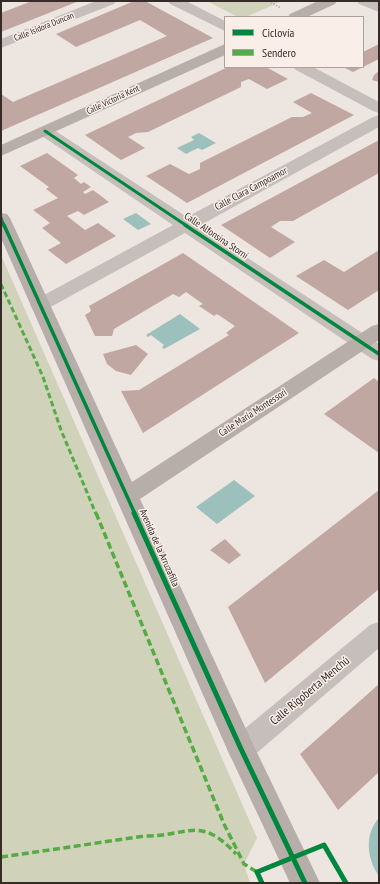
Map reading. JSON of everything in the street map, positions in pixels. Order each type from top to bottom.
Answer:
[{"type":"main road","points":[[290,13],[330,1]]},
{"type":"main road","name":"Calle Victoria Kent","points":[[1,151],[224,49]]},
{"type":"main road","name":"Avenida de la Arruzafilla","points":[[1,218],[241,749],[304,883]]},
{"type":"main road","name":"Calle María Montessori","points":[[127,496],[373,342]]},
{"type":"street","name":"Calle Isidora Duncan","points":[[1,44],[109,1]]},
{"type":"street","points":[[175,1],[224,26]]},
{"type":"street","points":[[364,1],[379,8]]},
{"type":"street","points":[[303,68],[379,108]]},
{"type":"street","name":"Calle Clara Campoamor","points":[[40,305],[379,120]]},
{"type":"street","name":"Calle Alfonsina Storni","points":[[45,131],[185,225],[373,342]]},
{"type":"street","name":"Calle Rigoberta Menchú","points":[[241,749],[379,633]]},
{"type":"path","points":[[268,1],[290,13]]},
{"type":"green space","points":[[207,1],[282,1],[248,16],[236,16]]},
{"type":"green space","points":[[1,255],[257,838],[244,864],[250,883],[1,883]]},
{"type":"water","points":[[199,133],[216,143],[202,150],[198,148],[186,154],[177,148],[194,140],[191,137]]},
{"type":"water","points":[[136,213],[151,224],[138,230],[123,219]]},
{"type":"water","points":[[180,314],[200,329],[164,349],[162,347],[164,345],[151,335],[148,337],[146,335]]},
{"type":"water","points":[[234,480],[255,496],[217,524],[196,507]]},
{"type":"water","points":[[379,818],[379,876],[372,862],[369,839],[374,824]]},
{"type":"building","points":[[32,1],[79,1],[1,32],[1,13]]},
{"type":"building","points":[[134,1],[145,1],[213,38],[1,131],[1,94],[13,102],[167,36],[140,20],[76,47],[56,34]]},
{"type":"building","points":[[379,44],[379,59],[364,66],[364,52]]},
{"type":"building","points":[[226,68],[268,68],[288,79],[267,89],[249,79],[241,82],[241,87],[148,132],[136,133],[128,137],[145,148],[121,160],[85,135]]},
{"type":"building","points":[[345,68],[361,68],[353,72]]},
{"type":"building","points":[[379,71],[379,82],[372,80],[374,75]]},
{"type":"building","points":[[311,93],[354,115],[187,203],[146,176],[170,164],[189,174],[200,169],[200,163],[292,117],[303,117],[312,113],[293,102]]},
{"type":"building","points":[[379,140],[379,173],[293,221],[280,221],[271,227],[295,242],[270,258],[221,225]]},
{"type":"building","points":[[47,153],[78,175],[74,178],[81,184],[84,182],[91,187],[83,192],[85,194],[93,190],[109,202],[84,215],[78,211],[67,216],[85,230],[98,223],[116,236],[66,264],[48,250],[61,243],[42,228],[50,223],[33,210],[58,198],[46,189],[49,187],[20,166]]},
{"type":"building","points":[[379,250],[379,290],[348,310],[296,276],[324,260],[344,272]]},
{"type":"building","points":[[183,253],[299,333],[143,433],[121,391],[139,390],[229,335],[226,333],[235,326],[217,314],[214,316],[199,306],[203,304],[186,292],[179,297],[173,294],[114,329],[112,336],[95,336],[85,315],[91,311],[89,306]]},
{"type":"building","points":[[136,345],[148,354],[131,375],[116,371],[107,364],[103,354]]},
{"type":"building","points":[[374,378],[379,382],[379,453],[324,414]]},
{"type":"building","points":[[379,490],[379,589],[265,683],[228,607]]},
{"type":"building","points":[[225,539],[241,555],[229,564],[210,550]]},
{"type":"building","points":[[379,684],[379,772],[338,810],[300,754]]},
{"type":"marked path","points":[[1,284],[43,377],[61,430],[224,824],[244,864],[257,872]]},
{"type":"marked path","points":[[1,857],[145,836],[175,834],[194,829],[214,835],[226,843],[236,854]]},
{"type":"cycle path","points":[[45,131],[379,354]]},
{"type":"cycle path","points":[[1,218],[241,749],[305,883]]},
{"type":"cycle path","points":[[262,883],[257,872],[324,845],[346,883]]}]
